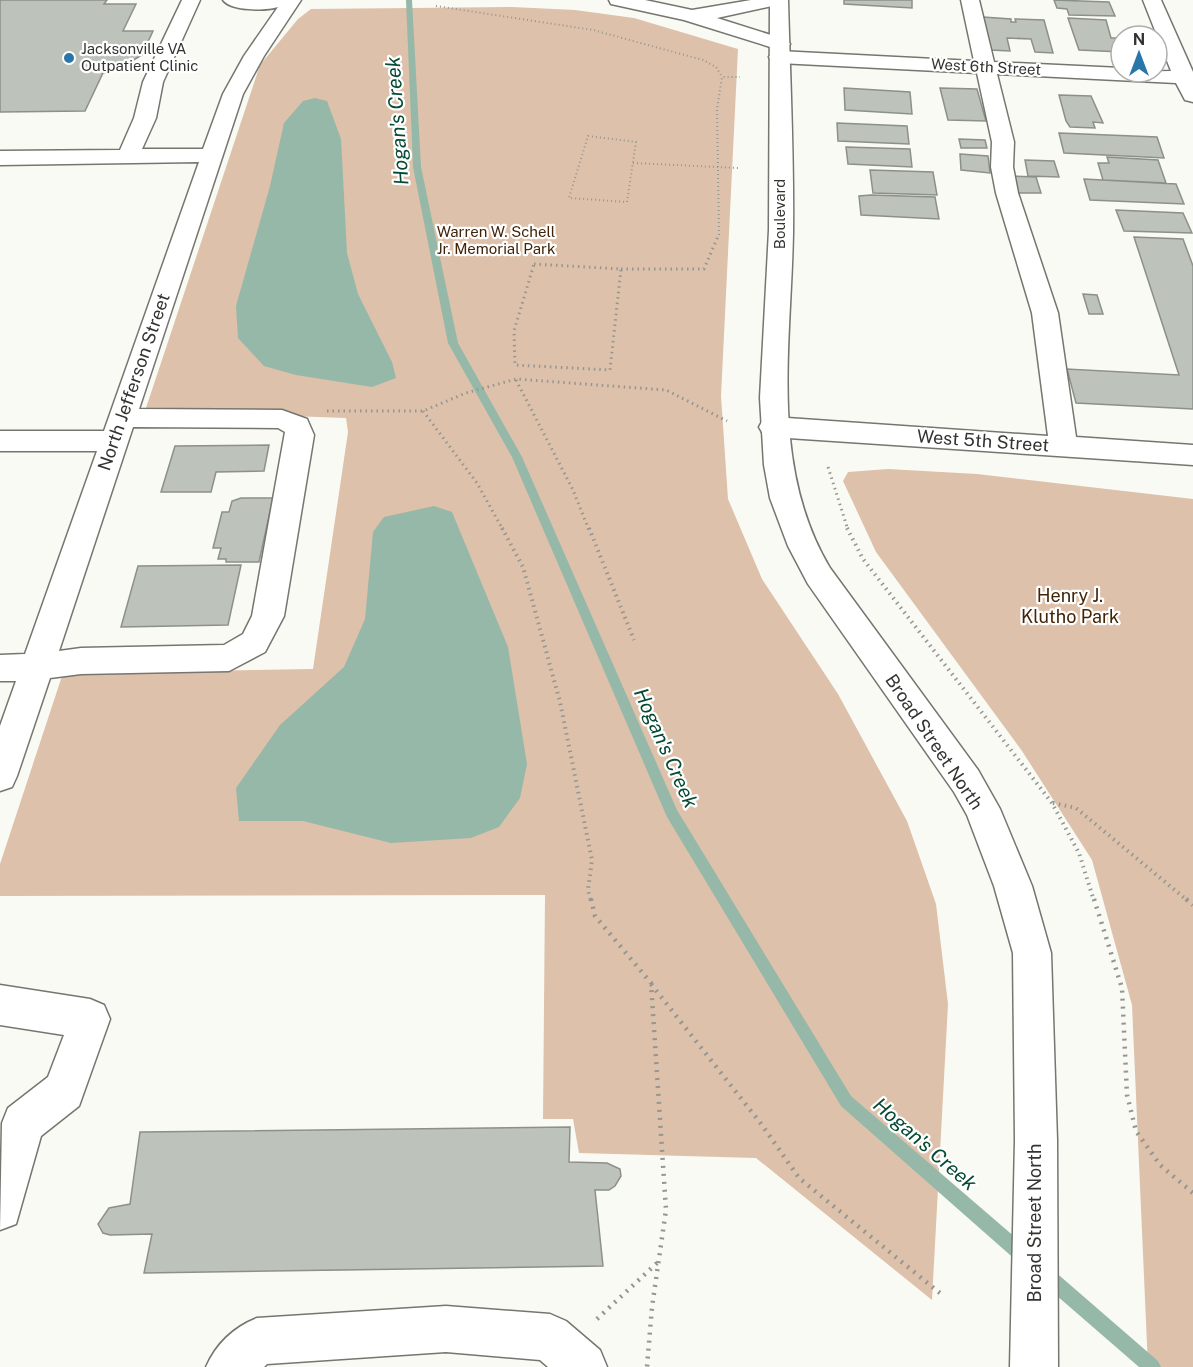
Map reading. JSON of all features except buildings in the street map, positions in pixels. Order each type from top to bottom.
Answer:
[{"type":"street","points":[[129,157],[145,118],[153,82],[191,0]]},
{"type":"street","points":[[232,0],[268,4],[281,0]]},
{"type":"street","name":"North Jefferson Street","points":[[0,776],[233,94],[254,56],[292,0]]},
{"type":"street","name":"West 6th Street","points":[[618,0],[642,2],[689,15],[780,51],[984,67],[1189,78]]},
{"type":"street","name":"West 6th Street","points":[[689,15],[734,10],[774,0]]},
{"type":"street","name":"Boulevard","points":[[773,427],[780,262],[779,0]]},
{"type":"street","points":[[970,0],[1003,142],[1002,167],[1007,194],[1045,313],[1048,355],[1065,447]]},
{"type":"street","points":[[1152,0],[1189,78],[1193,98]]},
{"type":"street","points":[[0,158],[212,155]]},
{"type":"street","points":[[0,441],[118,429],[282,418],[297,426],[300,435],[268,616],[254,643],[229,658],[81,661],[37,667],[0,668]]},
{"type":"street","name":"West 5th Street","points":[[773,427],[1193,455]]},
{"type":"street","name":"Broad Street North","points":[[773,427],[775,462],[783,495],[796,532],[821,581],[966,781],[982,809],[1013,886],[1032,954],[1036,1140],[1034,1367]]},
{"type":"street","points":[[0,1005],[90,1019],[64,1091],[22,1123],[0,1208]]},
{"type":"street","points":[[230,1367],[257,1341],[446,1329],[550,1337],[584,1367]]},
{"type":"path","points":[[436,6],[593,30],[699,59],[721,70],[717,109],[719,236],[704,269],[667,272],[621,268],[534,264],[514,331],[515,365],[610,370],[621,268]]},
{"type":"path","points":[[722,77],[740,77]]},
{"type":"path","points":[[588,136],[636,142],[633,163],[627,202],[569,198],[588,136]]},
{"type":"path","points":[[633,163],[739,168]]},
{"type":"path","points":[[516,379],[573,490],[634,640]]},
{"type":"path","points":[[466,393],[516,379],[666,390],[727,421]]},
{"type":"path","points":[[423,411],[477,483],[523,567],[562,713],[592,860],[588,891],[595,916],[651,983],[762,1125],[799,1178],[941,1294]]},
{"type":"path","points":[[1052,803],[1076,808],[1193,905]]},
{"type":"path","points":[[647,1367],[666,1210],[651,983]]},
{"type":"path","points":[[596,1319],[658,1262]]},
{"type":"green space","name":"Warren W. Schell Jr. Memorial Park","points":[[512,7],[575,10],[634,18],[738,49],[721,396],[728,499],[762,579],[838,694],[907,821],[936,904],[948,1004],[932,1300],[756,1158],[579,1153],[573,1119],[543,1119],[545,895],[0,896],[0,864],[63,673],[313,669],[348,432],[346,418],[145,411],[260,65],[298,19],[311,9]]},
{"type":"green space","name":"Henry J. Klutho Park","points":[[888,469],[977,474],[1193,499],[1193,1367],[1148,1367],[1132,1005],[1092,860],[1022,751],[876,552],[843,481],[848,472]]},
{"type":"shaded area","points":[[315,98],[327,101],[341,139],[347,253],[358,294],[392,362],[396,378],[372,387],[296,375],[264,366],[238,338],[236,306],[270,186],[284,123],[303,101]]},
{"type":"shaded area","points":[[434,506],[452,512],[508,647],[527,764],[520,798],[499,827],[471,838],[391,843],[303,821],[239,821],[236,788],[280,725],[344,667],[365,619],[373,532],[384,517]]},
{"type":"waterway","name":"Hogan's Creek","points":[[409,0],[417,167],[453,343],[517,457],[672,813],[846,1101],[1024,1256]]},
{"type":"waterway","name":"Hogan's Creek","points":[[1047,1276],[1152,1367]]},
{"type":"place","name":"Jacksonville VA Outpatient Clinic","points":[[69,58]]}]
